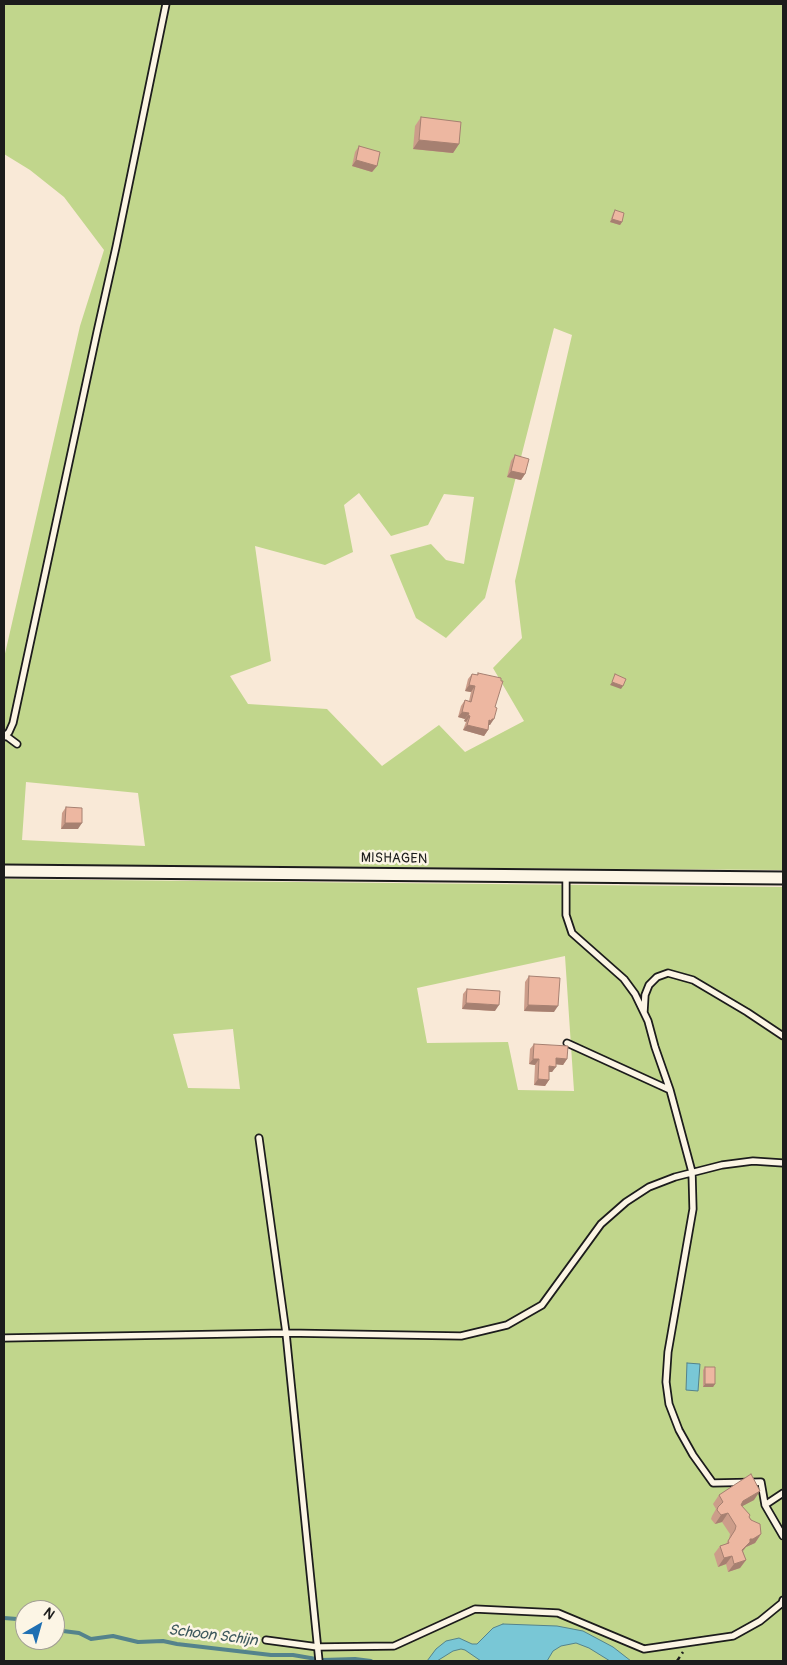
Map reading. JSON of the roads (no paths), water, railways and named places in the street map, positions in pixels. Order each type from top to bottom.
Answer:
[{"type":"street","name":"MISHAGEN","points":[[4,871],[783,878]]},
{"type":"lane","points":[[17,744],[5,736],[13,723],[116,247],[166,4]]},
{"type":"lane","points":[[566,876],[566,915],[572,933],[624,979],[636,994],[644,1012],[670,1090],[692,1172],[693,1209],[668,1352],[666,1382],[669,1404],[688,1447],[713,1483],[761,1482],[765,1506],[783,1536]]},
{"type":"lane","points":[[644,1012],[645,995],[649,985],[657,977],[668,973],[679,975],[700,984],[783,1036]]},
{"type":"lane","points":[[567,1043],[670,1090]]},
{"type":"lane","points":[[259,1138],[286,1333],[319,1661]]},
{"type":"lane","points":[[4,1338],[286,1333],[461,1336],[506,1325],[542,1305],[601,1224],[626,1202],[649,1187],[675,1177],[722,1165],[753,1161],[783,1164]]},
{"type":"lane","points":[[765,1506],[783,1493]]},
{"type":"lane","points":[[266,1640],[318,1647],[394,1646],[475,1609],[558,1613],[644,1650],[733,1636],[760,1621],[782,1603],[783,1600]]},
{"type":"water","points":[[687,1363],[700,1364],[698,1391],[686,1390]]},
{"type":"water","points":[[503,1624],[557,1626],[583,1631],[613,1647],[631,1661],[610,1661],[589,1648],[576,1643],[561,1646],[553,1651],[547,1661],[481,1661],[461,1649],[453,1651],[437,1661],[427,1661],[436,1649],[446,1641],[459,1638],[472,1644],[477,1644],[493,1628]]},
{"type":"waterway","name":"Schoon Schijn","points":[[4,1618],[15,1619]]},
{"type":"waterway","name":"Schoon Schijn","points":[[65,1631],[79,1633],[91,1639],[113,1636],[138,1642],[163,1641],[271,1655],[293,1655],[322,1660],[355,1659],[371,1661]]}]
